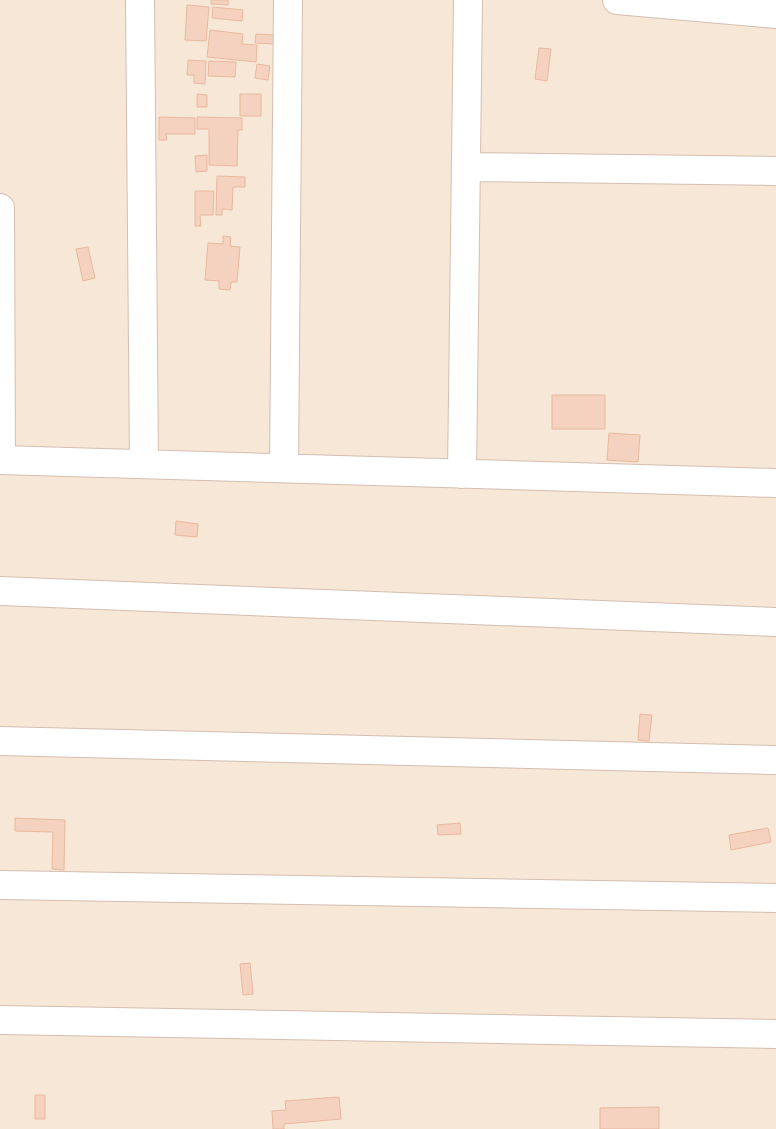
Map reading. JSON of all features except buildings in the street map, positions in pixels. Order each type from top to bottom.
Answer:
[{"type":"street","points":[[140,0],[144,464]]},
{"type":"street","points":[[284,468],[288,0]]},
{"type":"street","points":[[462,474],[468,0]]},
{"type":"street","points":[[617,0],[776,14]]},
{"type":"street","points":[[466,167],[776,172]]},
{"type":"street","points":[[0,208],[0,460],[776,483]]},
{"type":"street","points":[[0,591],[776,622]]},
{"type":"street","points":[[0,741],[776,760]]},
{"type":"street","points":[[0,885],[776,898]]},
{"type":"street","points":[[0,1020],[776,1034]]},
{"type":"shaded area","points":[[0,0],[776,0],[776,1129],[0,1129]]}]
